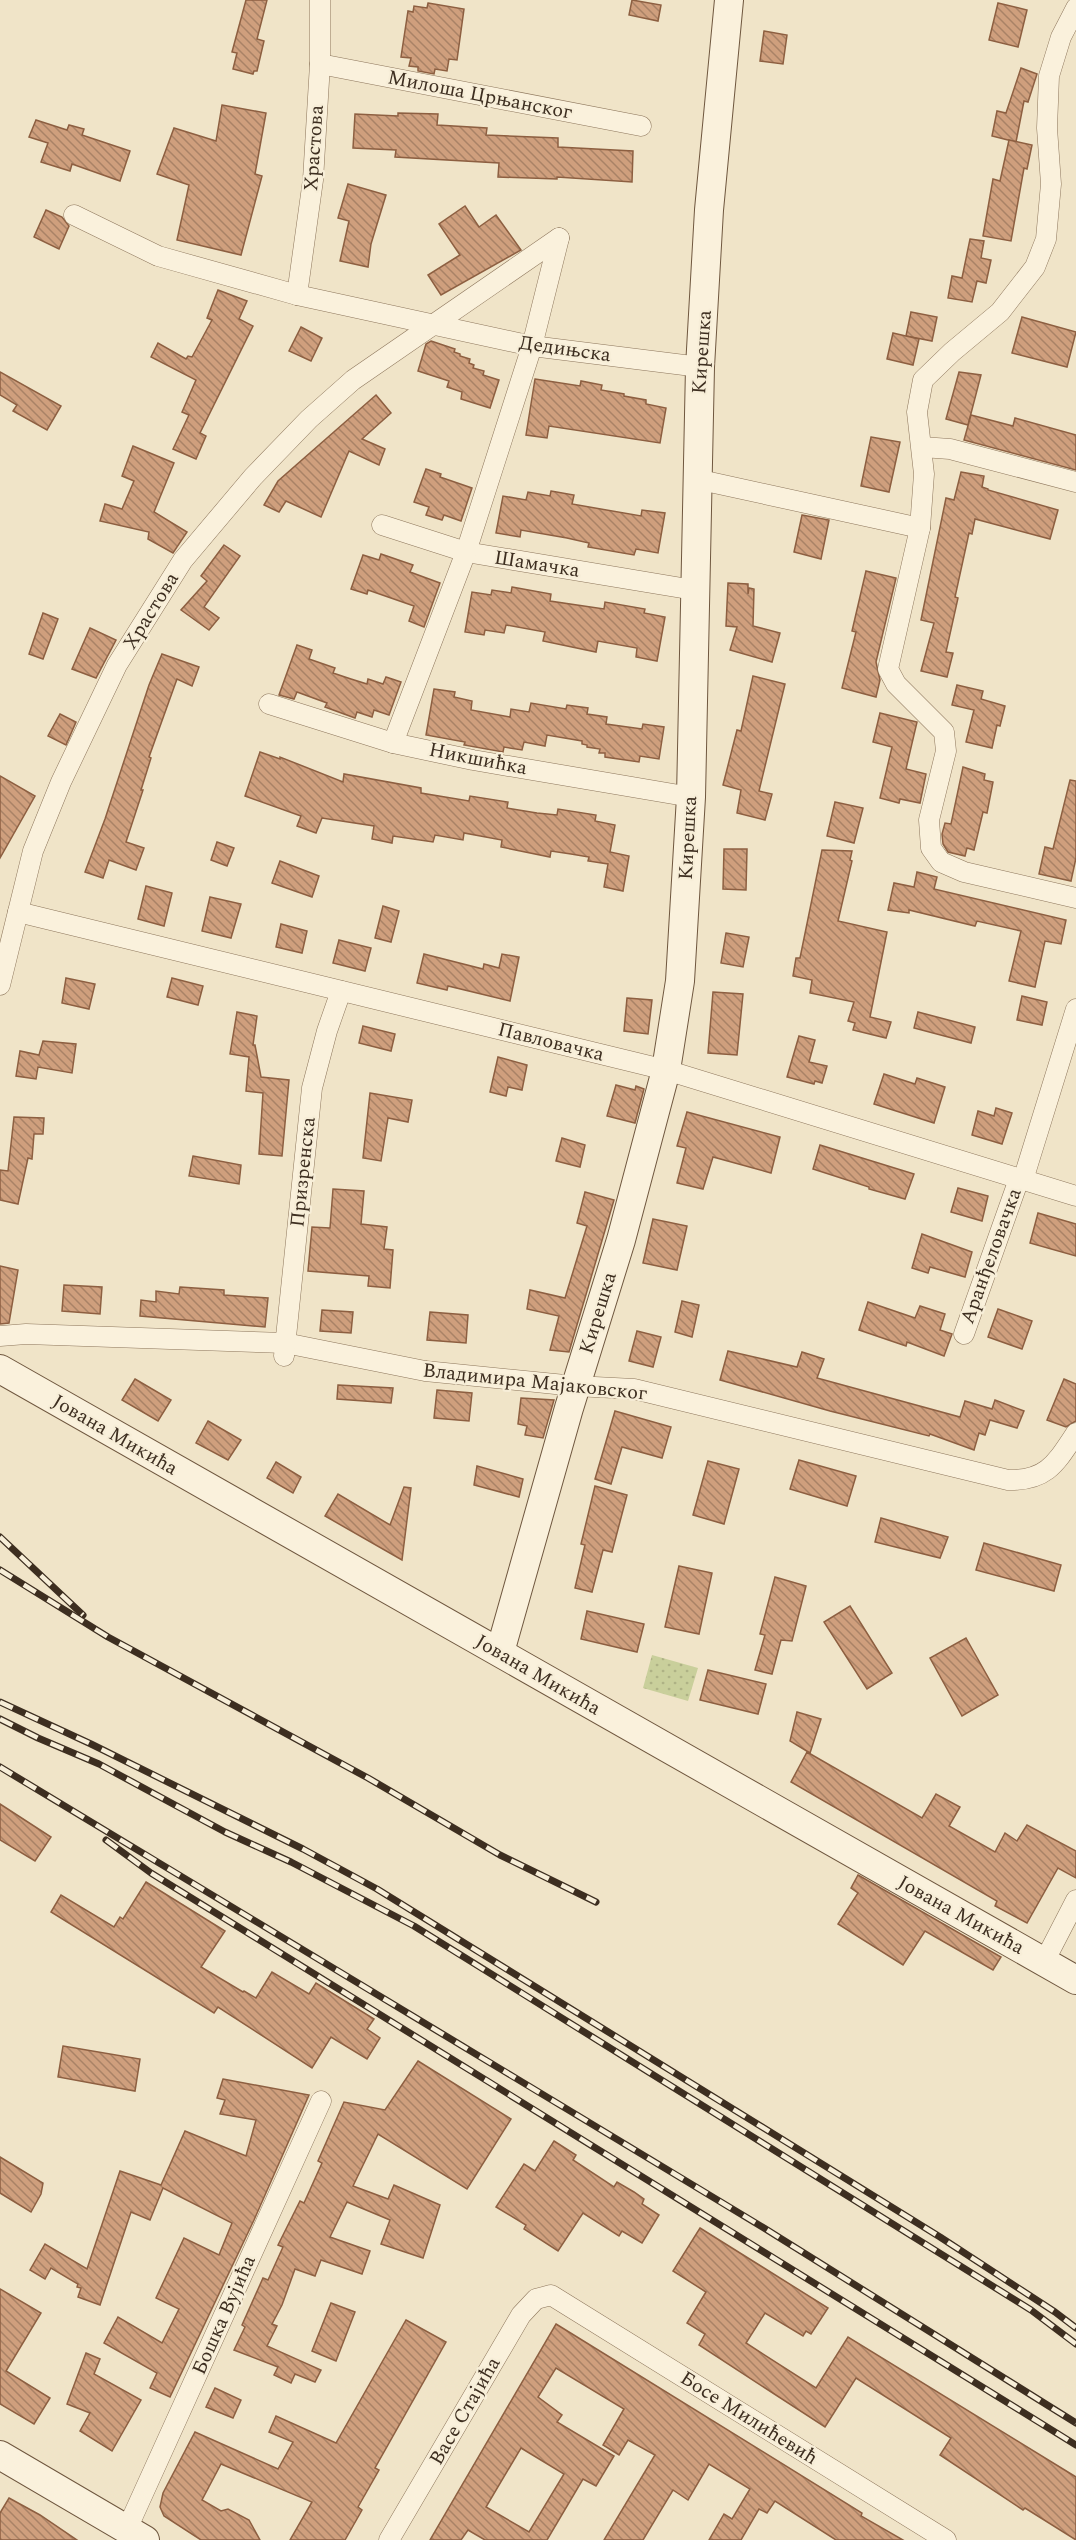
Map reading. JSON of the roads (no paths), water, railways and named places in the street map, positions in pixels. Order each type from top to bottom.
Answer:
[{"type":"street","name":"Храстова","points":[[297,294],[313,180],[320,64],[320,0]]},
{"type":"street","name":"Кирешка","points":[[500,1652],[575,1386],[621,1240],[666,1070],[680,981],[691,797],[700,367],[709,210],[729,0]]},
{"type":"street","points":[[1076,8],[1061,37],[1048,76],[1047,128],[1051,184],[1046,239],[1035,267],[1000,312],[923,380],[917,412],[924,474],[920,528],[888,669],[896,684],[944,732],[946,751],[929,820],[931,848],[941,862],[964,872],[1076,898]]},
{"type":"street","name":"Милоша Црњанског","points":[[320,64],[641,126]]},
{"type":"street","points":[[74,214],[158,256],[297,294],[432,324]]},
{"type":"street","name":"Храстова","points":[[0,985],[33,851],[80,741],[117,665],[183,560],[253,477],[309,419],[353,380],[558,238],[532,346]]},
{"type":"street","name":"Дедињска","points":[[432,324],[532,346],[700,367]]},
{"type":"street","points":[[393,743],[466,552],[532,346]]},
{"type":"street","points":[[922,447],[950,449],[1076,482]]},
{"type":"street","points":[[696,479],[920,528]]},
{"type":"street","name":"Шамачка","points":[[382,525],[466,552],[694,590]]},
{"type":"street","name":"Никшићка","points":[[269,704],[393,743],[472,760],[691,797]]},
{"type":"street","name":"Павловачка","points":[[18,912],[666,1070],[1076,1196]]},
{"type":"street","name":"Призренска","points":[[285,1350],[312,1088],[327,1031],[341,991]]},
{"type":"street","name":"Аранђеловачка","points":[[964,1334],[1021,1179],[1076,1009]]},
{"type":"street","name":"Владимира Мајаковског","points":[[0,1336],[26,1334],[285,1350],[425,1371],[575,1386],[634,1389],[1008,1480],[1027,1481],[1044,1474],[1057,1461],[1076,1433]]},
{"type":"street","name":"Јована Микића","points":[[0,1369],[1076,1980]]},
{"type":"street","points":[[1044,1962],[1076,1900]]},
{"type":"street","name":"Бошка Вујића","points":[[136,2535],[321,2101]]},
{"type":"street","name":"Васе Стајића","points":[[389,2540],[521,2315],[536,2299],[551,2295]]},
{"type":"street","name":"Босе Милићевић","points":[[551,2295],[946,2540]]},
{"type":"street","points":[[0,2455],[136,2535]]},
{"type":"railway","points":[[0,1537],[83,1615]]},
{"type":"railway","points":[[0,1570],[108,1637],[368,1778],[500,1855],[596,1902]]},
{"type":"railway","points":[[0,1702],[91,1744],[303,1849],[377,1889],[940,2237],[1076,2328]]},
{"type":"railway","points":[[0,1719],[99,1764],[225,1832],[291,1862],[414,1926],[1031,2310],[1076,2344]]},
{"type":"railway","points":[[0,1767],[764,2228],[1076,2423]]},
{"type":"railway","points":[[106,1840],[151,1873],[1076,2445]]}]
